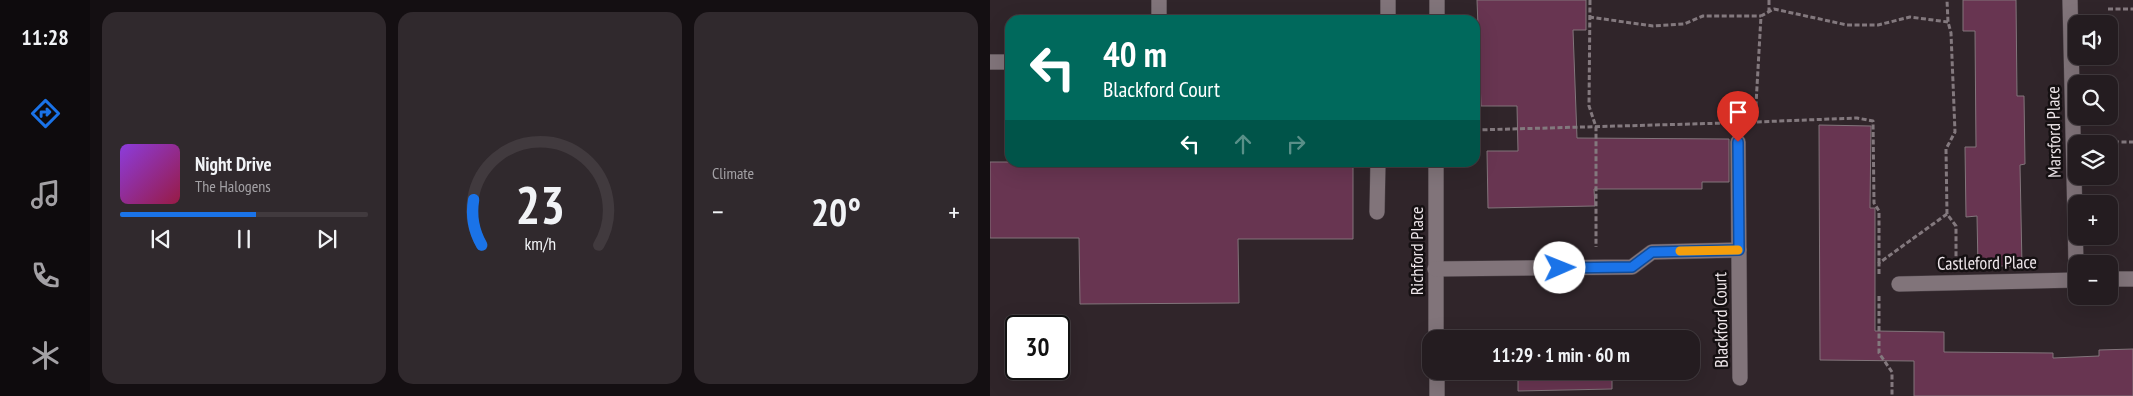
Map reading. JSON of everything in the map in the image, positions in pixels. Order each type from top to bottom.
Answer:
[{"type":"street","points":[[1159,0],[1159,15]]},
{"type":"street","points":[[1388,0],[1388,15]]},
{"type":"street","points":[[1437,0],[1437,15]]},
{"type":"street","name":"Marsford Place","points":[[2070,0],[2076,255]]},
{"type":"street","points":[[990,62],[1005,62]]},
{"type":"street","name":"Blackford Court","points":[[1738,142],[1740,378]]},
{"type":"street","points":[[1377,212],[1378,167]]},
{"type":"street","name":"Richford Place","points":[[1436,167],[1436,330]]},
{"type":"street","points":[[1435,269],[1632,267],[1652,252],[1739,250]]},
{"type":"street","points":[[2118,279],[2133,279]]},
{"type":"street","name":"Castleford Place","points":[[1899,284],[2068,280]]},
{"type":"street","points":[[1437,380],[1437,396]]},
{"type":"path","points":[[1590,0],[1589,106],[1596,127],[1596,267]]},
{"type":"path","points":[[1769,0],[1769,12]]},
{"type":"path","points":[[1946,214],[1946,148],[1955,132],[1951,34],[1948,22],[1947,0]]},
{"type":"path","points":[[1590,17],[1653,26],[1684,24],[1703,16],[1761,16],[1774,9],[1847,25],[1878,24],[1910,18],[1948,22]]},
{"type":"path","points":[[2108,9],[2133,9]]},
{"type":"path","points":[[1761,16],[1755,122],[1857,118],[1872,121],[1874,203],[1879,211],[1879,264]]},
{"type":"path","points":[[1480,130],[1735,122]]},
{"type":"path","points":[[2118,142],[2133,142]]},
{"type":"building","points":[[1477,0],[1586,0],[1586,30],[1573,30],[1577,138],[1729,139],[1729,182],[1702,182],[1702,189],[1594,189],[1595,206],[1488,208],[1487,151],[1518,151],[1517,106],[1481,106],[1480,15],[1478,15]]},
{"type":"building","points":[[1963,0],[2016,0],[2017,96],[2024,96],[2025,164],[2020,165],[2022,266],[1978,266],[1977,216],[1966,217],[1965,147],[1976,147],[1975,31],[1963,31]]},
{"type":"building","points":[[1819,125],[1871,126],[1870,208],[1875,208],[1875,331],[1944,332],[1944,352],[2053,353],[2053,358],[2099,356],[2099,350],[2133,349],[2133,396],[1914,396],[1914,361],[1820,360]]},
{"type":"building","points":[[990,162],[1005,162],[1005,167],[1353,167],[1353,239],[1238,239],[1239,303],[1080,304],[1079,238],[990,238]]},
{"type":"building","points":[[1518,380],[1612,380],[1612,389],[1518,391]]},
{"type":"slow traffic","points":[[1680,251],[1738,250]]},
{"type":"route","points":[[1560,268],[1632,267],[1652,252],[1739,250],[1738,142]]}]
